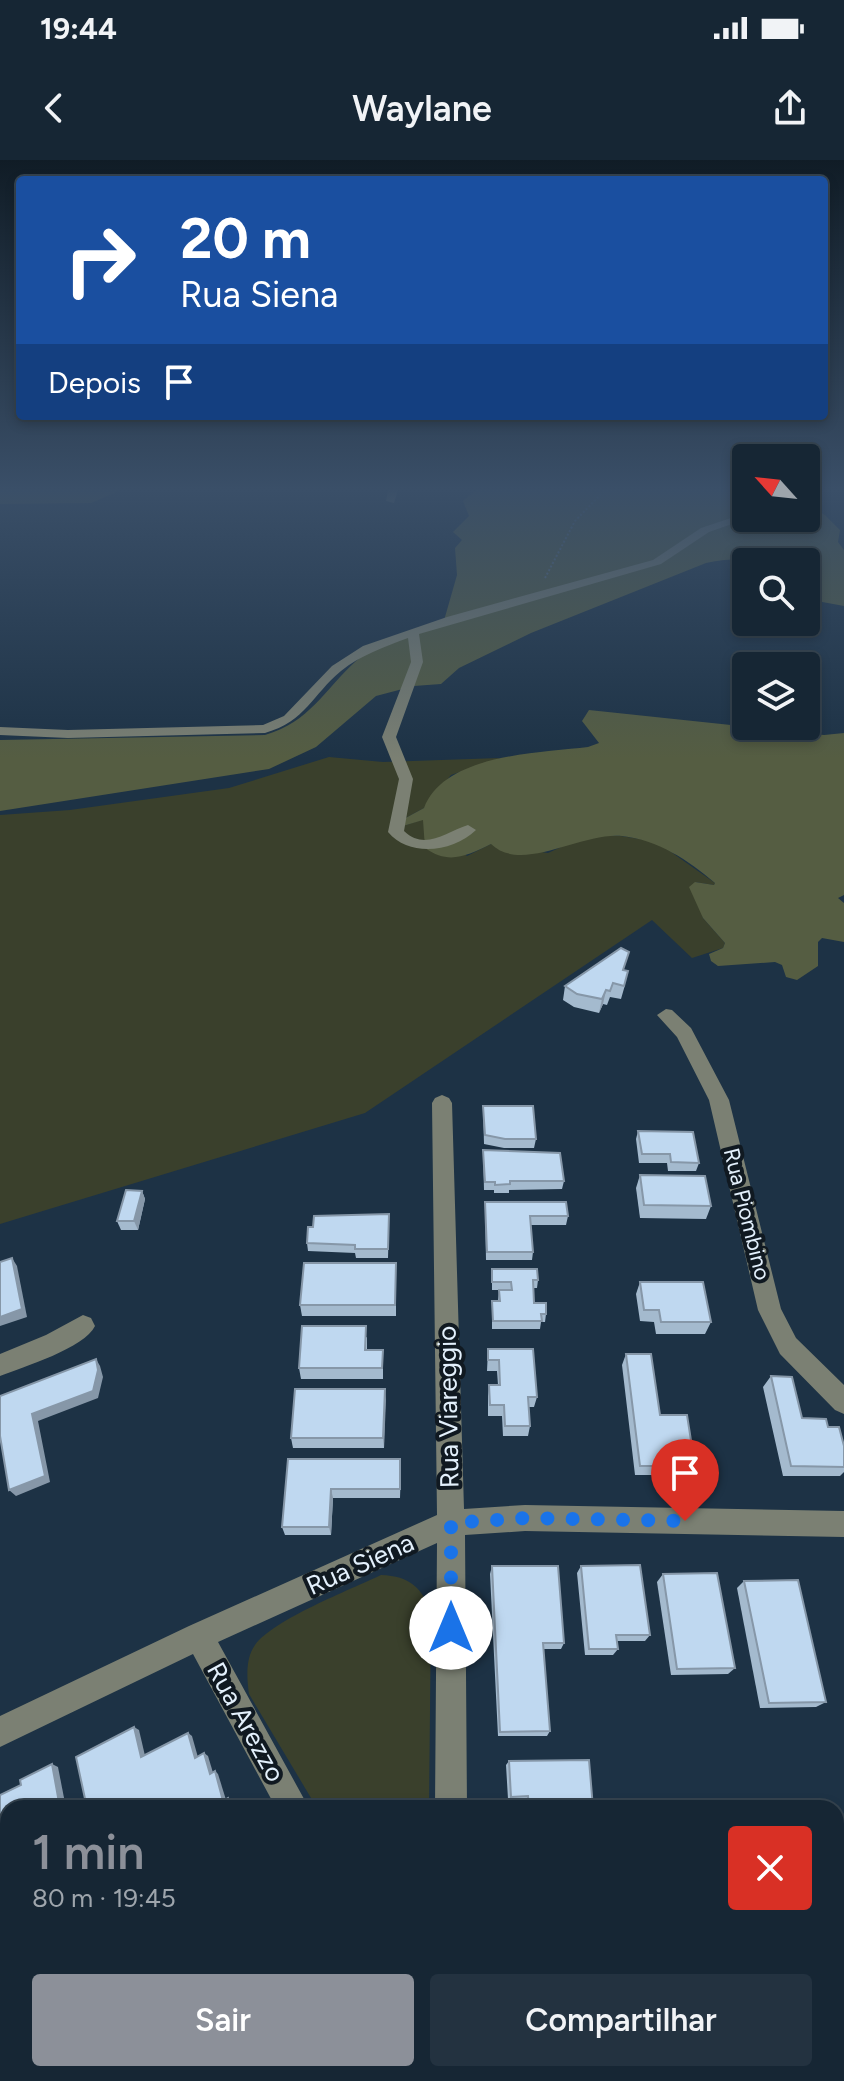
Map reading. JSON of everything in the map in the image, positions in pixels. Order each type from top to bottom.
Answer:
[{"type":"street","points":[[0,731],[68,734],[265,729],[289,719],[336,669],[356,654],[413,631],[596,580]]},
{"type":"street","points":[[413,631],[417,662],[415,673],[389,737],[391,748],[401,760],[406,775],[396,832],[412,843],[432,846],[468,830]]},
{"type":"street","name":"Rua Piombino","points":[[666,1015],[684,1033],[719,1100],[770,1310],[788,1346],[844,1402]]},
{"type":"street","name":"Rua Viareggio","points":[[442,1103],[451,1523],[451,1800]]},
{"type":"street","points":[[0,1365],[54,1343],[83,1326]]},
{"type":"street","name":"Rua Siena","points":[[0,1732],[199,1636],[451,1523],[525,1518],[844,1524]]},
{"type":"street","name":"Rua Arezzo","points":[[199,1636],[289,1800]]},
{"type":"path","points":[[537,597],[544,580]]},
{"type":"green space","points":[[456,580],[664,580],[531,633],[459,668],[441,684],[414,686],[376,696],[316,747],[269,769],[0,811],[0,740],[265,735],[305,714],[356,661],[398,638],[443,624]]},
{"type":"green space","points":[[820,580],[844,580],[844,606],[820,602]]},
{"type":"green space","points":[[589,710],[732,725],[732,740],[820,740],[820,735],[844,733],[844,895],[838,898],[844,903],[844,942],[822,938],[818,942],[818,966],[797,980],[786,977],[782,965],[775,962],[718,966],[711,961],[709,954],[723,948],[725,943],[703,918],[689,887],[695,882],[715,883],[683,859],[660,847],[635,838],[606,836],[535,854],[504,852],[491,844],[465,855],[450,857],[425,848],[423,820],[403,826],[400,821],[424,808],[435,790],[451,777],[472,767],[520,755],[599,743],[582,721]]},
{"type":"green space","points":[[329,757],[383,762],[500,758],[451,775],[424,808],[400,821],[403,826],[424,819],[467,856],[491,844],[548,853],[572,842],[600,836],[652,841],[715,883],[695,882],[703,918],[725,943],[723,948],[692,958],[652,920],[365,1113],[0,1224],[0,815],[70,810],[229,788]]},
{"type":"green space","points":[[381,1575],[407,1581],[424,1597],[431,1614],[429,1800],[312,1800],[249,1694],[248,1663],[255,1645],[278,1625]]},
{"type":"building","points":[[621,948],[629,952],[623,970],[628,971],[624,986],[613,983],[602,999],[577,994],[565,986]]},
{"type":"building","points":[[483,1106],[533,1106],[536,1139],[505,1139],[485,1135]]},
{"type":"building","points":[[638,1131],[693,1132],[699,1163],[671,1162],[670,1154],[642,1154]]},
{"type":"building","points":[[483,1150],[560,1153],[564,1181],[510,1181],[510,1184],[495,1185],[495,1182],[485,1182]]},
{"type":"building","points":[[640,1175],[705,1176],[711,1206],[644,1205]]},
{"type":"building","points":[[126,1190],[142,1191],[134,1221],[117,1221]]},
{"type":"building","points":[[485,1202],[566,1202],[568,1216],[530,1216],[533,1252],[487,1252]]},
{"type":"building","points":[[389,1214],[388,1249],[355,1249],[355,1245],[307,1243],[308,1227],[313,1227],[314,1216]]},
{"type":"building","points":[[12,1258],[22,1309],[0,1317],[0,1262]]},
{"type":"building","points":[[304,1263],[396,1263],[395,1305],[300,1305]]},
{"type":"building","points":[[492,1269],[537,1269],[538,1280],[533,1280],[534,1303],[546,1303],[546,1314],[541,1314],[542,1321],[493,1321],[492,1301],[500,1301],[499,1290],[512,1290],[511,1282],[492,1282]]},
{"type":"building","points":[[640,1282],[703,1282],[711,1322],[661,1322],[659,1310],[644,1310]]},
{"type":"building","points":[[302,1326],[366,1326],[365,1350],[383,1350],[382,1368],[299,1368]]},
{"type":"building","points":[[488,1349],[533,1349],[537,1397],[528,1397],[530,1426],[505,1426],[504,1405],[490,1405],[489,1385],[500,1385],[499,1360],[488,1360]]},
{"type":"building","points":[[626,1354],[651,1354],[660,1415],[687,1415],[695,1466],[640,1466]]},
{"type":"building","points":[[96,1359],[98,1370],[93,1391],[32,1414],[45,1476],[9,1490],[0,1436],[0,1396]]},
{"type":"building","points":[[771,1376],[792,1377],[802,1418],[826,1419],[828,1427],[839,1427],[844,1446],[844,1467],[791,1466]]},
{"type":"building","points":[[295,1389],[385,1389],[383,1438],[291,1438]]},
{"type":"building","points":[[288,1459],[400,1459],[400,1489],[331,1489],[329,1527],[282,1527]]},
{"type":"building","points":[[640,1565],[650,1635],[616,1635],[618,1649],[589,1649],[581,1566]]},
{"type":"building","points":[[492,1566],[558,1566],[564,1643],[543,1643],[550,1731],[500,1732]]},
{"type":"building","points":[[717,1573],[735,1668],[677,1669],[663,1574]]},
{"type":"building","points":[[798,1580],[826,1702],[769,1703],[744,1581]]},
{"type":"building","points":[[134,1727],[141,1757],[188,1733],[195,1758],[204,1753],[210,1774],[215,1771],[223,1800],[85,1800],[76,1757]]},
{"type":"building","points":[[589,1760],[592,1800],[511,1797],[509,1761]]},
{"type":"building","points":[[52,1764],[59,1800],[0,1800],[0,1795],[21,1785],[20,1780]]},
{"type":"route","points":[[451,1628],[451,1523],[525,1518],[685,1521]]}]
